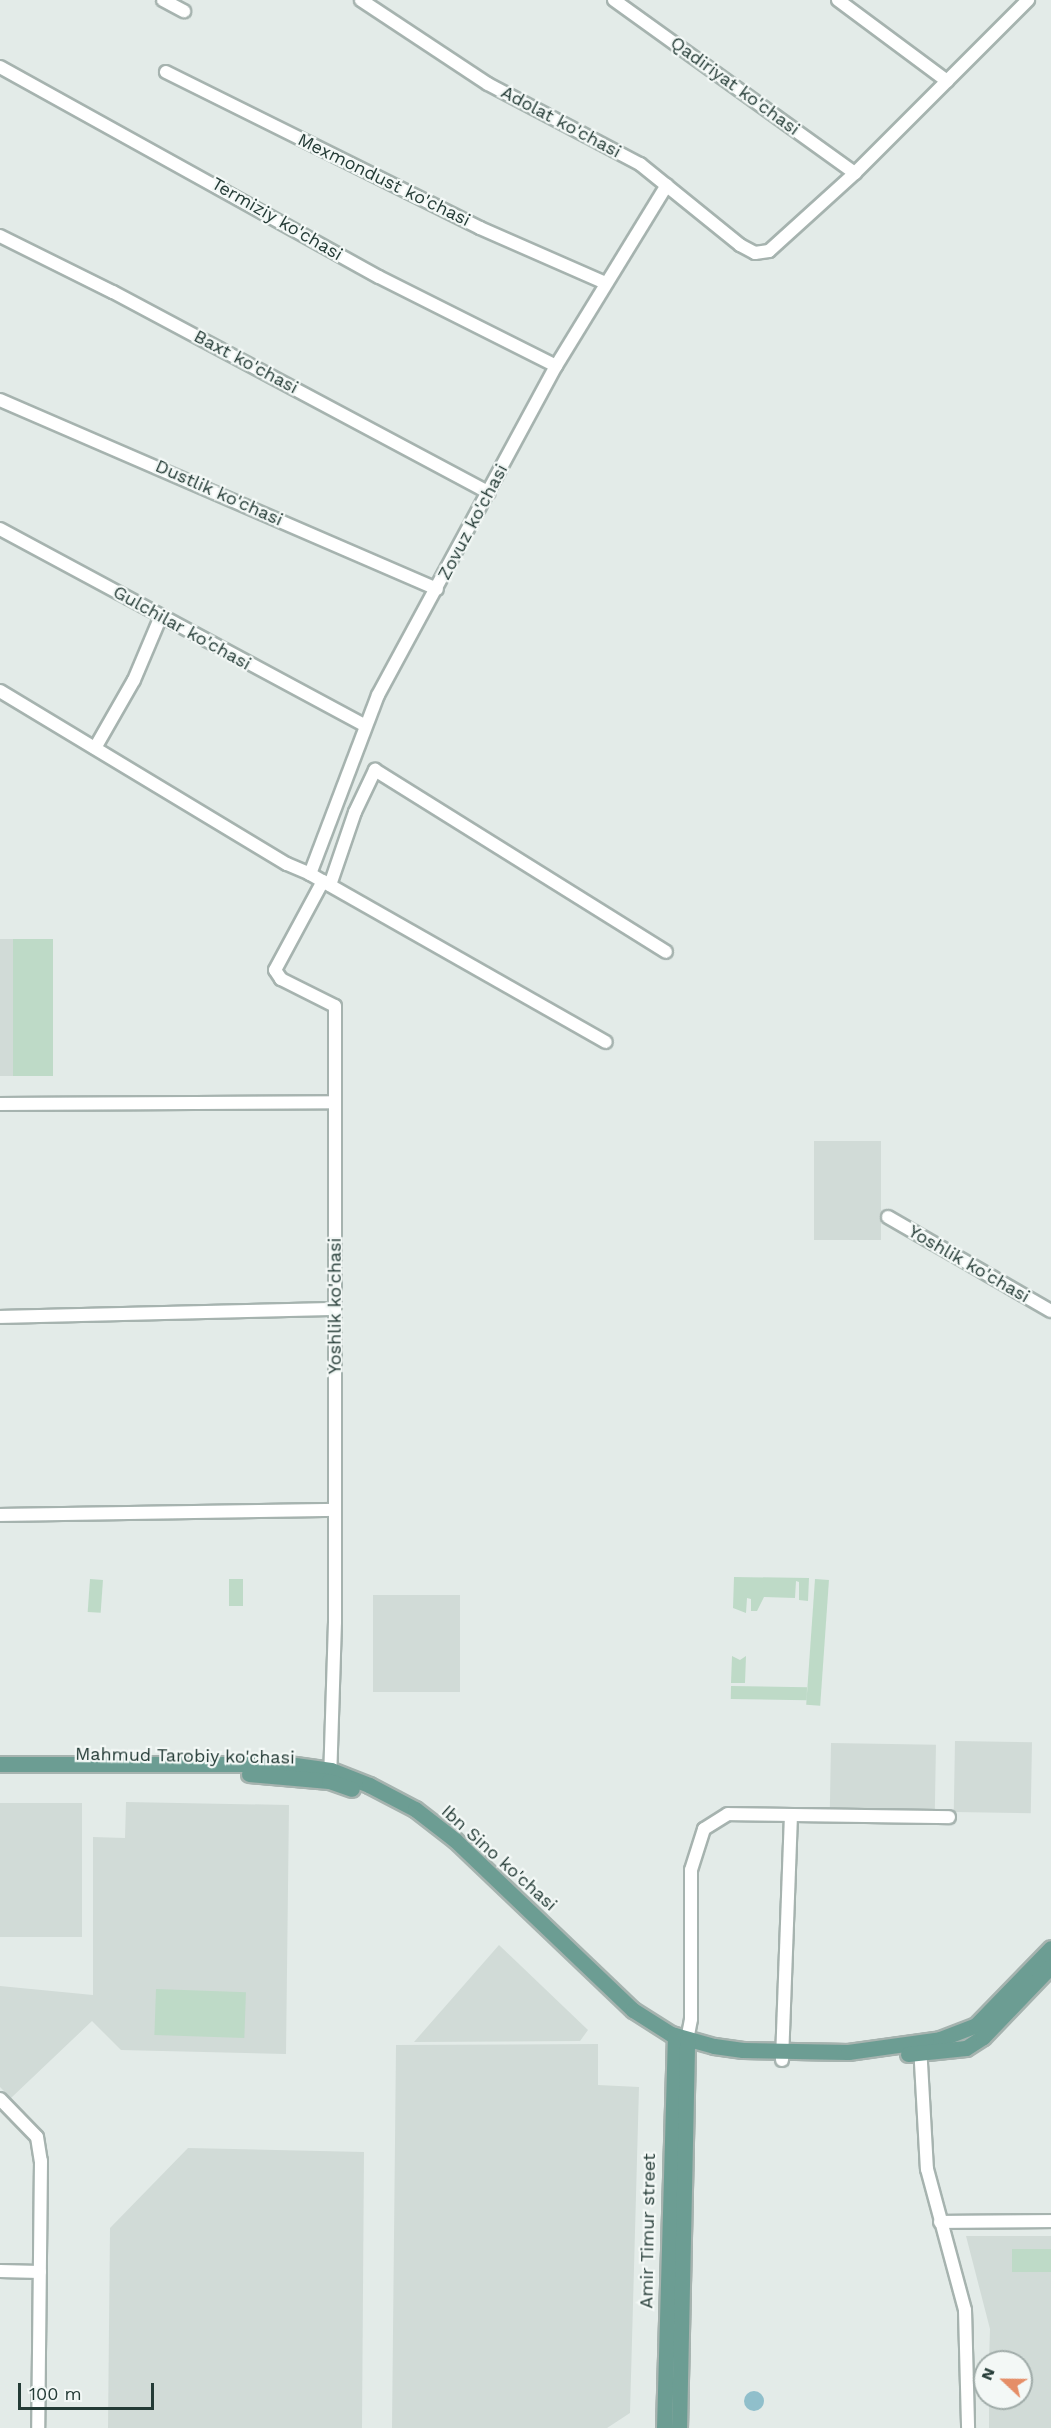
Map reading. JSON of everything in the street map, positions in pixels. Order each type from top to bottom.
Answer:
[{"type":"main road","points":[[0,1764],[288,1764],[330,1776]]},
{"type":"main road","name":"Mahmud Tarobiy ko'chasi","points":[[0,1773],[330,1776],[386,1803],[426,1829],[617,2010],[647,2033],[745,2059],[782,2056],[860,2060],[921,2048],[966,2048],[983,2037],[1051,1966]]},
{"type":"main road","points":[[921,2048],[976,2025],[1051,1948]]},
{"type":"main road","name":"Amir Timur street","points":[[664,2428],[680,2042]]},
{"type":"main road","name":"Amir Timur street","points":[[679,2428],[680,2042]]},
{"type":"street","points":[[163,0],[184,11]]},
{"type":"street","name":"Adolat ko'chasi","points":[[361,0],[488,84],[640,164],[740,245],[755,253],[769,251],[855,173]]},
{"type":"street","name":"Qadiriyat ko'chasi","points":[[614,0],[855,173]]},
{"type":"street","points":[[838,0],[947,81]]},
{"type":"street","points":[[855,173],[1028,0]]},
{"type":"street","name":"Termiziy ko'chasi","points":[[0,68],[380,277],[556,366]]},
{"type":"street","name":"Mexmondust ko'chasi","points":[[165,72],[480,228],[605,283]]},
{"type":"street","name":"Zovuz ko'chasi","points":[[310,874],[364,725],[556,366],[667,185]]},
{"type":"street","name":"Baxt ko'chasi","points":[[0,236],[113,291],[489,492]]},
{"type":"street","name":"Dustlik ko'chasi","points":[[0,400],[437,589]]},
{"type":"street","name":"Gulchilar ko'chasi","points":[[0,529],[364,725]]},
{"type":"street","points":[[95,748],[134,680],[161,616]]},
{"type":"street","points":[[0,691],[287,864],[310,874],[606,1042]]},
{"type":"street","points":[[326,883],[354,812],[375,770],[666,952]]},
{"type":"street","name":"Yoshlik ko'chasi","points":[[326,883],[275,970],[281,979],[335,1006],[335,1510],[330,1776]]},
{"type":"street","points":[[0,1104],[335,1102]]},
{"type":"street","name":"Yoshlik ko'chasi","points":[[888,1217],[1051,1311]]},
{"type":"street","points":[[0,1317],[335,1309]]},
{"type":"street","points":[[0,1515],[335,1510]]},
{"type":"street","points":[[680,2042],[691,2019],[691,1870],[704,1829],[728,1814],[949,1817]]},
{"type":"street","points":[[782,2056],[791,1816]]},
{"type":"street","points":[[921,2048],[927,2169],[965,2310],[968,2428]]},
{"type":"street","points":[[0,2099],[37,2137],[41,2161],[38,2428]]},
{"type":"street","points":[[940,2222],[1051,2221]]},
{"type":"street","points":[[0,2271],[40,2272]]},
{"type":"shaded area","points":[[0,939],[13,939],[13,1076],[0,1076]]},
{"type":"shaded area","points":[[814,1141],[881,1141],[881,1240],[814,1240]]},
{"type":"shaded area","points":[[373,1595],[460,1595],[460,1692],[373,1692]]},
{"type":"shaded area","points":[[955,1741],[1032,1742],[1031,1813],[954,1812]]},
{"type":"shaded area","points":[[831,1743],[936,1745],[935,1811],[830,1809]]},
{"type":"shaded area","points":[[126,1802],[289,1805],[286,2054],[121,2050],[92,2021],[11,2098],[0,2087],[0,1986],[93,1995],[93,1837],[125,1838]]},
{"type":"shaded area","points":[[0,1803],[82,1803],[82,1937],[0,1937]]},
{"type":"shaded area","points":[[499,1945],[588,2030],[580,2041],[414,2042]]},
{"type":"shaded area","points":[[598,2044],[598,2085],[639,2087],[630,2413],[607,2428],[392,2428],[396,2045]]},
{"type":"shaded area","points":[[188,2148],[364,2152],[362,2428],[108,2428],[110,2228]]},
{"type":"shaded area","points":[[966,2236],[1051,2236],[1051,2428],[989,2428],[989,2410],[1033,2410],[1033,2350],[989,2350],[990,2329]]},
{"type":"green space","points":[[13,939],[53,939],[53,1076],[13,1076]]},
{"type":"green space","points":[[734,1577],[809,1578],[808,1601],[799,1600],[799,1582],[796,1581],[795,1598],[764,1597],[757,1611],[751,1611],[751,1599],[747,1598],[746,1613],[733,1608]]},
{"type":"green space","points":[[90,1579],[103,1580],[101,1613],[88,1612]]},
{"type":"green space","points":[[229,1579],[243,1579],[243,1606],[229,1606]]},
{"type":"green space","points":[[815,1579],[829,1580],[820,1706],[806,1705]]},
{"type":"green space","points":[[732,1656],[740,1660],[746,1656],[745,1683],[731,1683]]},
{"type":"green space","points":[[731,1686],[807,1687],[807,1700],[731,1699]]},
{"type":"green space","points":[[156,1989],[246,1992],[244,2038],[154,2035]]},
{"type":"green space","points":[[1012,2249],[1051,2249],[1051,2272],[1012,2272]]},
{"type":"water","points":[[754,2391],[761,2394],[764,2401],[761,2408],[754,2411],[747,2408],[744,2401],[747,2394]]}]
